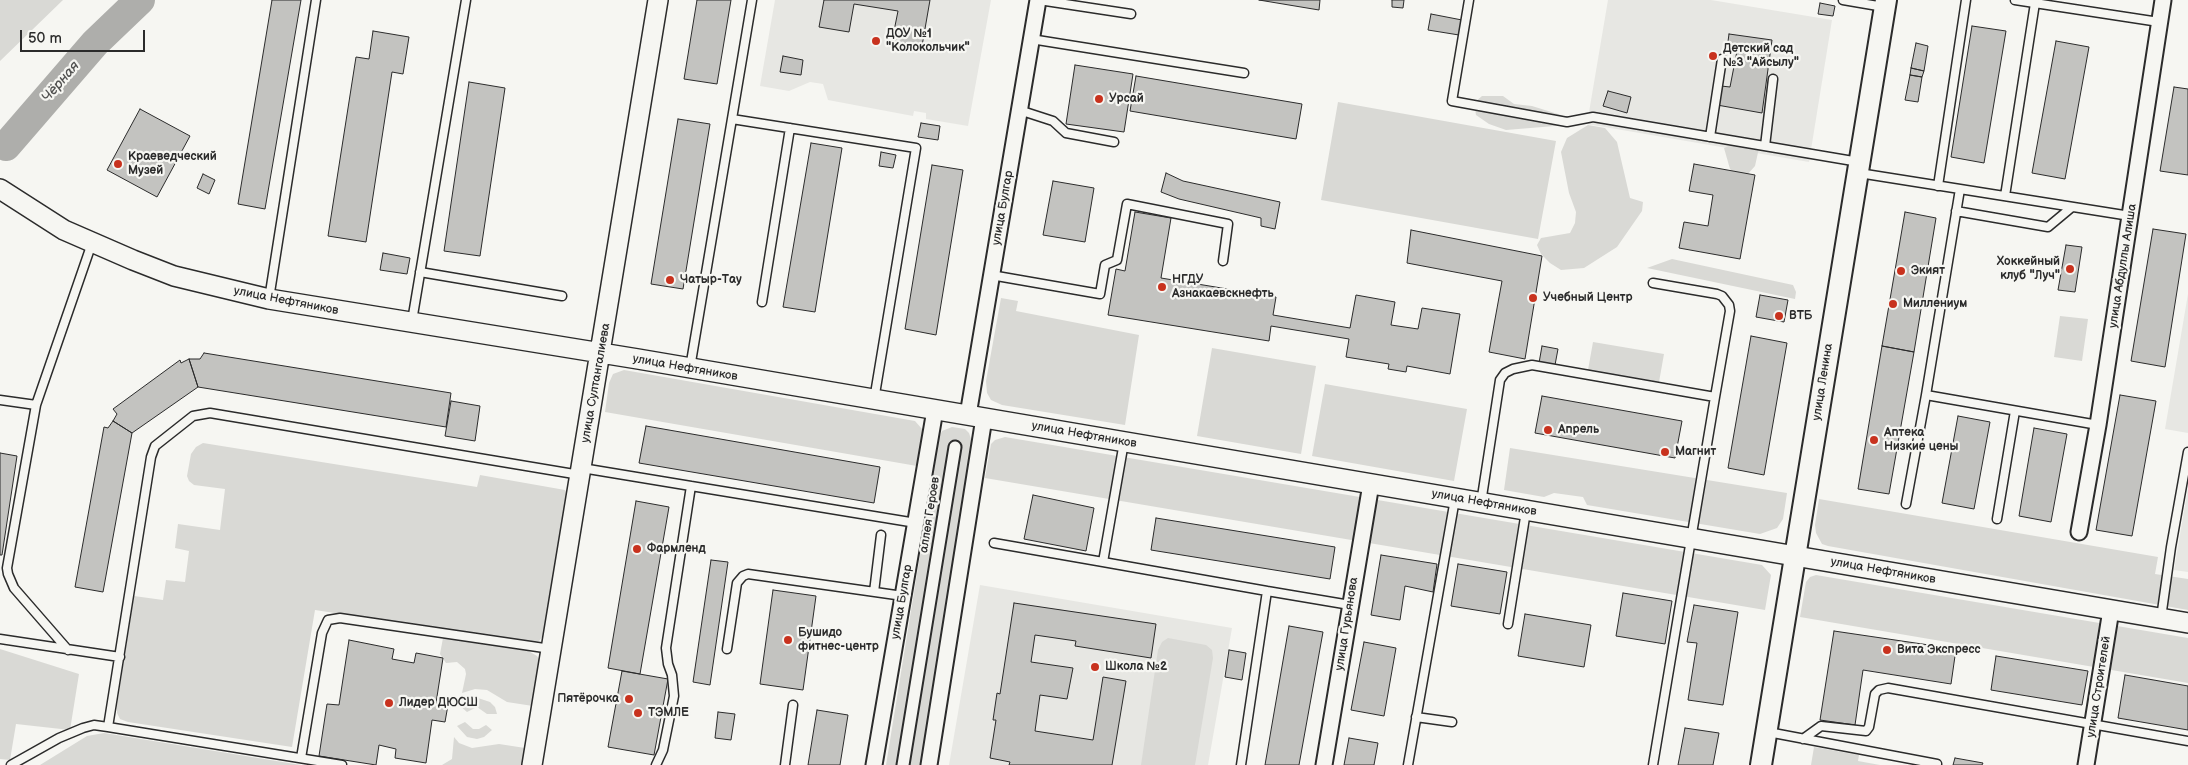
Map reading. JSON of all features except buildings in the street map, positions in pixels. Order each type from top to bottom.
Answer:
[{"type":"main road","name":"улица Ленина","points":[[1761,765],[1885,4]]},
{"type":"street","name":"улица Султангалиева","points":[[532,765],[658,0]]},
{"type":"street","name":"улица Булгар","points":[[929,765],[976,417],[991,275],[1039,0]]},
{"type":"street","name":"улица Абдуллы Алиша","points":[[2079,532],[2098,425],[2163,0]]},
{"type":"street","name":"улица Нефтяников","points":[[0,189],[64,230],[174,276],[269,299],[2188,622]]},
{"type":"street","name":"улица Булгар","points":[[874,765],[935,410]]},
{"type":"street","name":"аллея Героев","points":[[903,765],[955,447]]},
{"type":"street","name":"улица Гурьянова","points":[[1324,765],[1371,484]]},
{"type":"street","name":"улица Строителей","points":[[2086,765],[2111,610]]},
{"type":"lane","points":[[269,299],[316,0]]},
{"type":"lane","points":[[412,323],[466,0]]},
{"type":"lane","points":[[690,369],[752,0]]},
{"type":"lane","points":[[1039,0],[1131,14]]},
{"type":"lane","points":[[1469,0],[1452,101],[1567,122],[1593,117],[1766,146],[1938,186],[2130,216]]},
{"type":"lane","points":[[1843,0],[1885,4]]},
{"type":"lane","points":[[1938,186],[1966,0]]},
{"type":"lane","points":[[2015,0],[2160,22]]},
{"type":"lane","points":[[2005,196],[2035,3]]},
{"type":"lane","points":[[1031,39],[1244,73]]},
{"type":"lane","points":[[1710,137],[1722,59]]},
{"type":"lane","points":[[1766,146],[1773,79]]},
{"type":"lane","points":[[1019,110],[1053,121],[1066,132],[1114,142]]},
{"type":"lane","points":[[732,119],[916,148],[874,400]]},
{"type":"lane","points":[[762,302],[790,128]]},
{"type":"lane","points":[[1906,504],[1960,189]]},
{"type":"lane","points":[[991,275],[1100,294],[1105,265],[1117,260],[1127,204],[1228,224],[1223,261]]},
{"type":"lane","points":[[1956,211],[2048,227],[2072,207]]},
{"type":"lane","points":[[68,650],[14,588],[7,568],[36,405],[92,242]]},
{"type":"lane","points":[[420,272],[562,296]]},
{"type":"lane","points":[[1653,283],[1717,294],[1722,296],[1729,305],[1730,311],[1653,765]]},
{"type":"lane","points":[[1481,503],[1500,380],[1513,369],[1532,365],[1715,397]]},
{"type":"lane","points":[[1926,395],[2098,425]]},
{"type":"lane","points":[[0,400],[36,405]]},
{"type":"lane","points":[[1997,519],[2015,411]]},
{"type":"lane","points":[[108,727],[152,451],[160,441],[193,416],[210,413],[581,471],[691,486],[916,523]]},
{"type":"lane","points":[[1103,562],[1124,442]]},
{"type":"lane","points":[[2161,618],[2171,547],[2188,452]]},
{"type":"lane","points":[[656,765],[663,750],[674,696],[666,648],[691,486]]},
{"type":"lane","points":[[1408,765],[1455,499]]},
{"type":"lane","points":[[1508,624],[1526,511]]},
{"type":"lane","points":[[874,592],[881,535]]},
{"type":"lane","points":[[994,543],[1350,605]]},
{"type":"lane","points":[[727,649],[737,583],[742,576],[748,574],[904,596]]},
{"type":"lane","points":[[1241,765],[1267,591]]},
{"type":"lane","points":[[301,758],[322,633],[328,620],[340,618],[551,649]]},
{"type":"lane","points":[[0,639],[120,657]]},
{"type":"lane","points":[[1803,739],[1821,726],[1866,730],[1869,727],[1875,694],[1879,690],[1888,688],[2188,741]]},
{"type":"lane","points":[[785,765],[793,705]]},
{"type":"lane","points":[[1416,716],[1452,722]]},
{"type":"lane","points":[[11,765],[59,738],[83,728],[94,726],[342,765]]},
{"type":"lane","points":[[1766,732],[1937,764]]},
{"type":"shaded area","points":[[0,0],[63,0],[0,61]]},
{"type":"shaded area","name":"ДОУ №1 \"Колокольчик\"","points":[[775,0],[991,0],[968,126],[926,119],[926,113],[914,111],[913,116],[828,100],[823,84],[810,82],[789,91],[760,86]]},
{"type":"shaded area","name":"Детский сад №3 \"Айсылу\"","points":[[1608,0],[1711,0],[1832,20],[1809,162],[1587,124]]},
{"type":"shaded area","points":[[1482,96],[1503,96],[1514,104],[1532,106],[1561,115],[1567,118],[1567,125],[1506,130],[1489,124],[1476,115],[1474,103]]},
{"type":"shaded area","points":[[1338,102],[1556,141],[1538,239],[1321,200]]},
{"type":"shaded area","points":[[1588,125],[1605,128],[1617,142],[1630,198],[1643,202],[1642,211],[1617,247],[1584,268],[1561,270],[1541,254],[1537,245],[1541,238],[1570,233],[1575,223],[1576,212],[1569,193],[1561,152],[1567,138]]},
{"type":"shaded area","points":[[1729,146],[1759,148],[1755,166],[1747,175],[1736,175],[1730,169],[1724,148]]},
{"type":"shaded area","points":[[1672,259],[1793,285],[1796,292],[1795,299],[1647,268]]},
{"type":"shaded area","points":[[2188,294],[2188,433],[2165,429]]},
{"type":"shaded area","points":[[1001,298],[1018,301],[1016,311],[1139,335],[1125,425],[1002,405],[991,400],[987,393],[986,381]]},
{"type":"shaded area","points":[[2060,316],[2088,319],[2082,361],[2054,357]]},
{"type":"shaded area","points":[[1593,342],[1664,354],[1659,382],[1588,370]]},
{"type":"shaded area","points":[[1212,348],[1316,366],[1301,454],[1197,436]]},
{"type":"shaded area","points":[[624,370],[915,421],[922,429],[917,466],[605,412],[609,383],[613,374]]},
{"type":"shaded area","points":[[1325,384],[1467,409],[1454,481],[1312,456]]},
{"type":"shaded area","points":[[952,427],[965,429],[969,433],[973,445],[920,765],[886,765],[939,438],[942,431]]},
{"type":"shaded area","points":[[1005,437],[1762,565],[1771,575],[1765,610],[985,478],[991,444],[995,440]]},
{"type":"shaded area","points":[[203,443],[477,487],[480,475],[565,490],[567,493],[543,636],[539,641],[532,643],[315,610],[292,747],[128,722],[120,719],[117,713],[117,705],[134,596],[163,600],[166,580],[185,582],[189,551],[175,548],[178,524],[220,530],[225,489],[194,485],[187,476],[191,454],[196,447]]},
{"type":"shaded area","points":[[1510,448],[1787,493],[1783,519],[1777,528],[1760,534],[1587,505],[1583,497],[1554,493],[1544,497],[1504,490]]},
{"type":"shaded area","points":[[2188,488],[2188,572],[2174,570]]},
{"type":"shaded area","points":[[1819,499],[2158,557],[2155,574],[2188,579],[2188,610],[1828,546],[1822,544],[1816,533],[1815,525]]},
{"type":"shaded area","points":[[1816,575],[2188,638],[2188,683],[1800,617],[1806,582],[1810,577]]},
{"type":"shaded area","name":"Школа №2","points":[[980,585],[1232,628],[1208,765],[949,765]]},
{"type":"shaded area","points":[[443,638],[525,649],[537,656],[540,661],[533,706],[507,702],[487,690],[475,689],[462,693],[466,674],[465,669],[457,662],[446,663],[440,654]]},
{"type":"shaded area","points":[[1168,638],[1206,645],[1212,650],[1213,658],[1195,765],[1141,765],[1158,650],[1162,642]]},
{"type":"shaded area","points":[[0,649],[79,674],[70,730],[16,724],[10,760],[0,759]]},
{"type":"shaded area","points":[[475,697],[490,702],[495,707],[497,714],[487,714],[477,707],[467,712],[460,706],[467,700]]},
{"type":"shaded area","points":[[465,722],[473,729],[479,729],[486,725],[492,730],[484,737],[477,739],[467,737],[457,726]]},
{"type":"shaded area","points":[[104,733],[301,765],[40,765],[87,736]]},
{"type":"shaded area","points":[[454,737],[459,743],[472,748],[499,744],[525,748],[522,765],[442,765],[452,759]]},
{"type":"shaded area","points":[[1814,747],[1859,755],[1858,761],[1880,765],[1811,765]]},
{"type":"waterway","name":"Чёрная","points":[[6,146],[95,43],[140,0]]},
{"type":"place","name":"ДОУ №1 \"Колокольчик\"","points":[[876,41]]},
{"type":"place","name":"Детский сад №3 \"Айсылу\"","points":[[1713,56]]},
{"type":"place","name":"Урсай","points":[[1099,99]]},
{"type":"place","name":"Краеведческий Музей","points":[[118,164]]},
{"type":"place","name":"Хоккейный клуб \"Луч\"","points":[[2070,269]]},
{"type":"place","name":"Экият","points":[[1901,271]]},
{"type":"place","name":"Чатыр-Тау","points":[[670,280]]},
{"type":"place","name":"НГДУ Азнакаевскнефть","points":[[1162,287]]},
{"type":"place","name":"Учебный Центр","points":[[1533,298]]},
{"type":"place","name":"Миллениум","points":[[1893,304]]},
{"type":"place","name":"ВТБ","points":[[1779,316]]},
{"type":"place","name":"Апрель","points":[[1548,430]]},
{"type":"place","name":"Аптека Низкие цены","points":[[1874,440]]},
{"type":"place","name":"Магнит","points":[[1665,452]]},
{"type":"place","name":"Фармленд","points":[[637,549]]},
{"type":"place","name":"Бушидо фитнес-центр","points":[[788,640]]},
{"type":"place","name":"Вита Экспресс","points":[[1887,650]]},
{"type":"place","name":"Школа №2","points":[[1095,667]]},
{"type":"place","name":"Пятёрочка","points":[[629,699]]},
{"type":"place","name":"Лидер ДЮСШ","points":[[389,703]]},
{"type":"place","name":"ТЭМЛЕ","points":[[638,713]]}]
